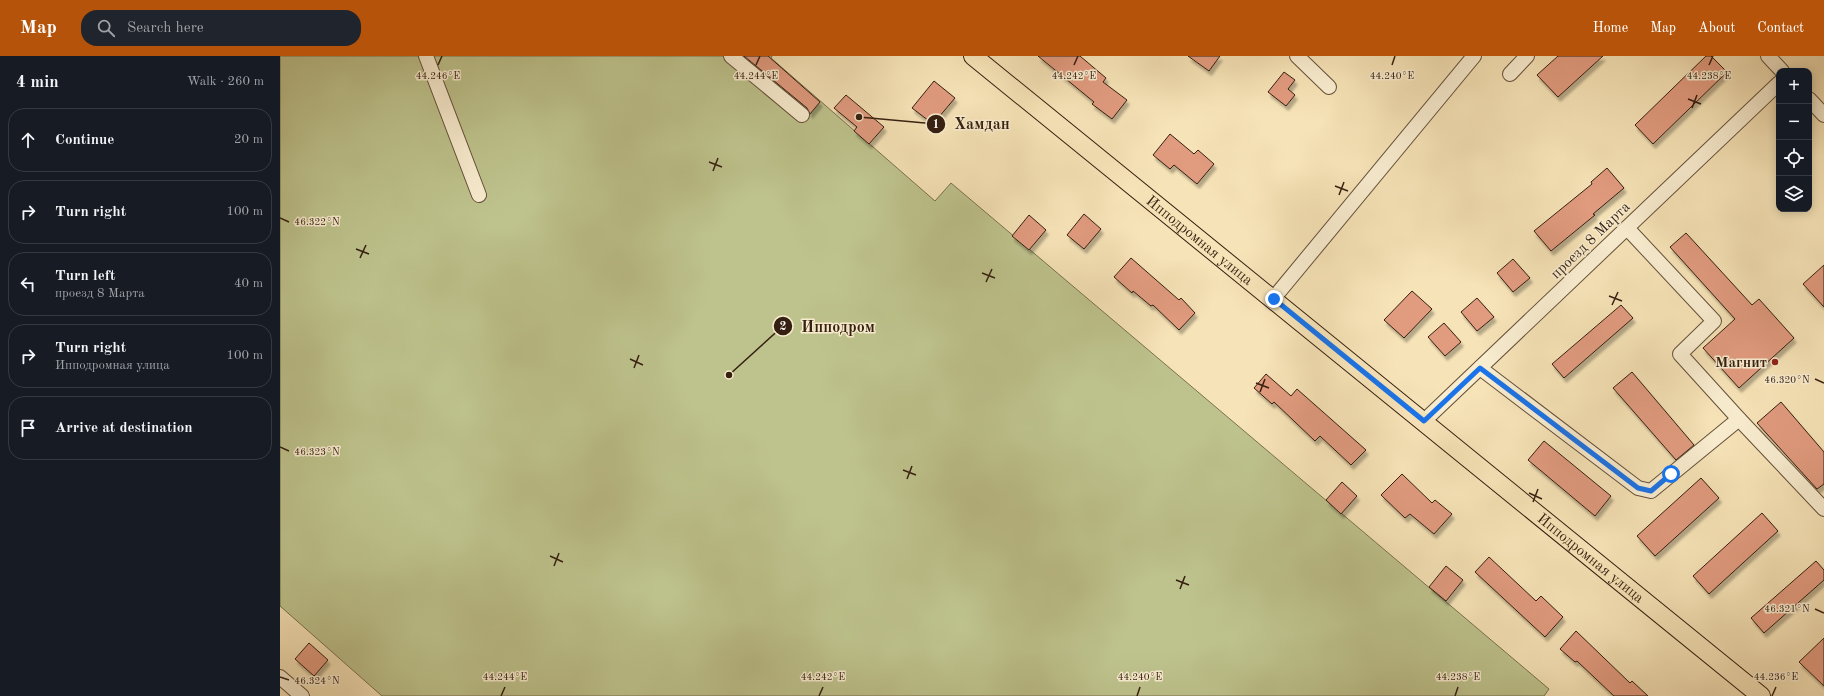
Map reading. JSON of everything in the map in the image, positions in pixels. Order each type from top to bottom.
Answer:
[{"type":"main road","name":"Ипподромная улица","points":[[973,56],[1761,696]]},
{"type":"street","points":[[426,56],[479,195]]},
{"type":"street","points":[[731,56],[802,115]]},
{"type":"street","points":[[1297,56],[1330,87]]},
{"type":"street","points":[[1274,299],[1474,56]]},
{"type":"street","points":[[1510,74],[1528,56]]},
{"type":"street","points":[[1768,56],[1779,68]]},
{"type":"street","name":"проезд 8 Марта","points":[[1424,421],[1776,86]]},
{"type":"street","points":[[1627,228],[1714,321],[1680,354],[1738,419],[1824,509]]},
{"type":"street","points":[[1480,368],[1638,488],[1651,491],[1738,419]]},
{"type":"street","points":[[280,677],[302,696]]},
{"type":"green space","points":[[280,56],[772,56],[771,58],[935,201],[951,183],[1549,689],[1544,696],[382,696],[280,606]]},
{"type":"building","points":[[744,56],[768,56],[820,102],[810,114],[807,108]]},
{"type":"building","points":[[1038,56],[1080,56],[1106,78],[1103,82],[1127,100],[1112,119],[1092,104],[1094,102]]},
{"type":"building","points":[[1188,56],[1220,56],[1209,71]]},
{"type":"building","points":[[1558,56],[1603,56],[1558,97],[1537,75]]},
{"type":"building","points":[[1706,56],[1711,56],[1727,72],[1653,144],[1635,125]]},
{"type":"building","points":[[1284,72],[1295,80],[1288,89],[1295,95],[1286,106],[1268,92]]},
{"type":"building","points":[[934,81],[955,98],[933,124],[912,108]]},
{"type":"building","points":[[846,95],[884,127],[869,144],[854,131],[857,127],[834,108]]},
{"type":"building","points":[[1170,134],[1194,154],[1198,150],[1214,164],[1197,184],[1174,165],[1170,169],[1153,155]]},
{"type":"building","points":[[1607,168],[1624,188],[1593,214],[1595,215],[1551,251],[1534,231],[1592,184],[1591,182]]},
{"type":"building","points":[[1084,214],[1101,229],[1084,249],[1067,235]]},
{"type":"building","points":[[1029,215],[1046,230],[1029,250],[1012,236]]},
{"type":"building","points":[[1686,233],[1752,305],[1759,299],[1794,338],[1739,388],[1703,348],[1735,319],[1670,247]]},
{"type":"building","points":[[1131,258],[1179,300],[1181,298],[1195,313],[1179,330],[1153,305],[1151,306],[1133,291],[1132,293],[1114,277]]},
{"type":"building","points":[[1513,259],[1530,278],[1513,292],[1497,273]]},
{"type":"building","points":[[1824,265],[1824,307],[1803,284]]},
{"type":"building","points":[[1412,291],[1432,309],[1404,338],[1384,320]]},
{"type":"building","points":[[1477,298],[1494,317],[1477,331],[1461,312]]},
{"type":"building","points":[[1621,305],[1633,318],[1564,378],[1552,364]]},
{"type":"building","points":[[1444,323],[1461,342],[1445,356],[1428,337]]},
{"type":"building","points":[[1632,372],[1694,445],[1676,460],[1613,388]]},
{"type":"building","points":[[1266,374],[1291,396],[1297,389],[1366,450],[1351,465],[1320,436],[1315,441],[1274,402],[1272,404],[1254,388]]},
{"type":"building","points":[[1781,402],[1824,452],[1824,484],[1817,489],[1757,423]]},
{"type":"building","points":[[1544,441],[1611,496],[1595,516],[1528,460]]},
{"type":"building","points":[[1402,474],[1432,503],[1435,500],[1452,514],[1434,534],[1410,514],[1405,518],[1381,495]]},
{"type":"building","points":[[1701,478],[1719,498],[1655,556],[1637,536]]},
{"type":"building","points":[[1342,482],[1357,496],[1341,514],[1326,500]]},
{"type":"building","points":[[1762,513],[1778,531],[1709,594],[1693,576]]},
{"type":"building","points":[[1489,557],[1536,601],[1541,596],[1563,617],[1545,637],[1475,572]]},
{"type":"building","points":[[1816,561],[1824,570],[1824,580],[1764,633],[1751,618]]},
{"type":"building","points":[[1446,566],[1463,580],[1446,601],[1429,587]]},
{"type":"building","points":[[1576,631],[1630,683],[1632,681],[1648,696],[1614,696],[1577,661],[1575,662],[1560,649]]},
{"type":"building","points":[[1824,638],[1824,686],[1799,662]]},
{"type":"building","points":[[309,643],[328,660],[314,676],[295,659]]},
{"type":"place","name":"Хамдан","points":[[859,117]]},
{"type":"place","name":"Магнит","points":[[1775,362]]},
{"type":"place","name":"Ипподром","points":[[729,375]]},
{"type":"route","points":[[1274,299],[1424,421],[1480,368],[1638,488],[1651,491],[1671,474]]}]
